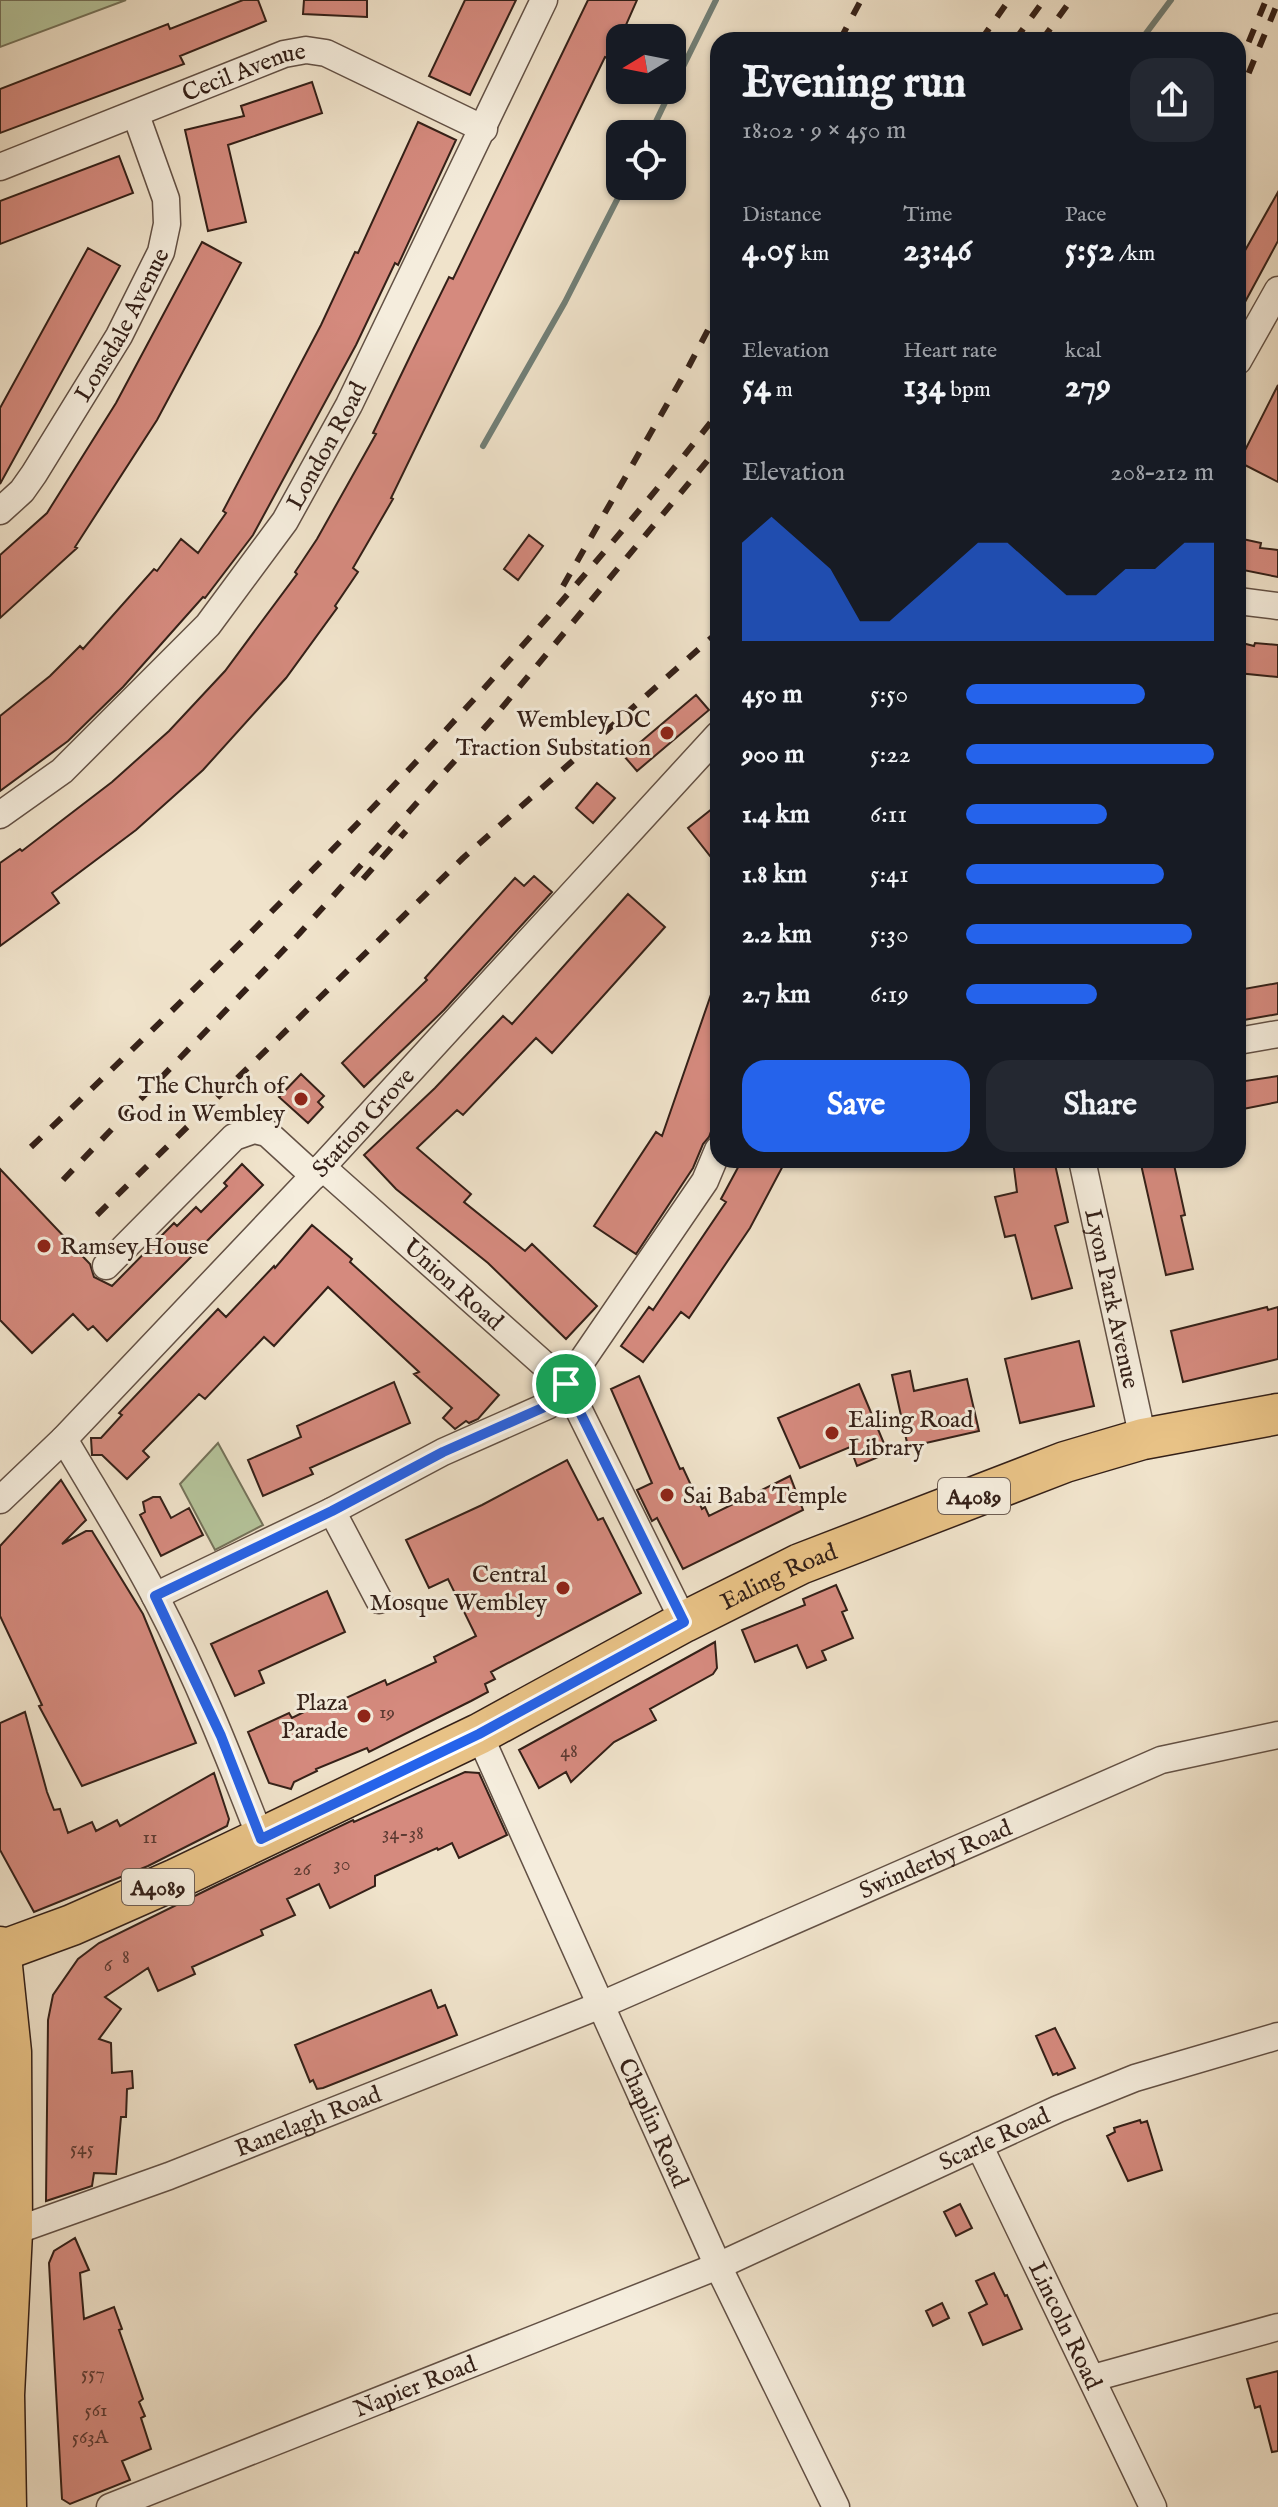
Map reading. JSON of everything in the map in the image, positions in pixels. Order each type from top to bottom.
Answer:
[{"type":"main road","name":"Ealing Road","points":[[0,1950],[72,1925],[261,1839],[479,1734],[684,1622],[800,1564],[1065,1462],[1143,1439],[1278,1414]]},
{"type":"main road","points":[[0,1950],[11,2032],[4,2395],[6,2507]]},
{"type":"street","name":"London Road","points":[[0,815],[62,771],[208,625],[285,521],[349,405],[544,0]]},
{"type":"street","name":"Cecil Avenue","points":[[0,167],[284,54],[306,50],[326,53],[484,129]]},
{"type":"street","name":"Lonsdale Avenue","points":[[0,511],[22,491],[119,336],[161,252],[167,224],[166,199],[136,115]]},
{"type":"street","points":[[1246,347],[1278,290]]},
{"type":"street","points":[[1246,602],[1278,606]]},
{"type":"street","name":"Station Grove","points":[[0,1500],[64,1439],[318,1171],[710,747]]},
{"type":"street","points":[[1246,1040],[1278,1034]]},
{"type":"street","name":"Union Road","points":[[106,1266],[234,1137],[254,1130],[267,1133],[318,1171],[566,1384],[684,1622]]},
{"type":"street","points":[[155,1596],[332,1511],[443,1452],[549,1405],[705,1181],[710,1168]]},
{"type":"street","name":"Lyon Park Avenue","points":[[1084,1168],[1143,1439]]},
{"type":"street","points":[[64,1439],[155,1596],[221,1736],[261,1839]]},
{"type":"street","points":[[332,1511],[379,1600]]},
{"type":"street","name":"Chaplin Road","points":[[479,1734],[718,2266],[836,2507]]},
{"type":"street","name":"Swinderby Road","points":[[601,2005],[1161,1760],[1278,1735]]},
{"type":"street","name":"Ranelagh Road","points":[[8,2224],[102,2202],[601,2005]]},
{"type":"street","name":"Scarle Road","points":[[718,2266],[979,2145],[1135,2078],[1278,2036]]},
{"type":"street","name":"Lincoln Road","points":[[979,2145],[1153,2507]]},
{"type":"street","name":"Napier Road","points":[[110,2507],[718,2266]]},
{"type":"street","points":[[1093,2378],[1278,2327]]},
{"type":"green space","points":[[0,0],[126,0],[0,47]]},
{"type":"green space","points":[[218,1443],[263,1525],[215,1550],[180,1484]]},
{"type":"building","points":[[243,0],[258,0],[266,21],[180,56],[184,64],[0,133],[0,89],[168,24],[170,29]]},
{"type":"building","points":[[304,0],[367,0],[367,17],[303,14]]},
{"type":"building","points":[[465,0],[516,0],[470,95],[429,76]]},
{"type":"building","points":[[588,0],[637,0],[626,24],[606,24],[606,57],[393,499],[353,568],[358,572],[335,606],[337,608],[286,678],[203,770],[136,830],[52,893],[59,903],[0,946],[0,863],[20,849],[22,851],[112,782],[169,731],[225,671],[297,574],[295,572],[376,434],[373,433],[449,277],[453,279]]},
{"type":"building","points":[[312,82],[322,113],[228,145],[246,222],[208,231],[185,130],[244,116],[241,106]]},
{"type":"building","points":[[418,122],[456,140],[398,265],[395,263],[356,345],[253,535],[205,598],[123,687],[68,741],[0,791],[0,716],[50,676],[80,646],[83,649],[154,569],[157,571],[181,539],[198,553],[226,513],[223,511],[321,325],[355,252],[358,253]]},
{"type":"building","points":[[119,156],[133,193],[0,244],[0,201]]},
{"type":"building","points":[[1278,192],[1278,241],[1246,300],[1246,249]]},
{"type":"building","points":[[202,242],[241,263],[157,420],[77,548],[0,618],[0,555],[47,513],[116,403]]},
{"type":"building","points":[[88,248],[120,266],[0,484],[0,408]]},
{"type":"building","points":[[1278,385],[1278,482],[1246,466],[1246,448]]},
{"type":"building","points":[[529,535],[543,546],[518,580],[504,569]]},
{"type":"building","points":[[1246,540],[1261,543],[1260,548],[1278,550],[1278,577],[1246,571]]},
{"type":"building","points":[[1246,644],[1278,645],[1278,677],[1246,674]]},
{"type":"building","name":"Wembley DC Traction Substation","points":[[696,695],[709,710],[637,771],[624,756]]},
{"type":"building","points":[[597,783],[615,798],[593,823],[576,808]]},
{"type":"building","points":[[710,810],[710,856],[688,828]]},
{"type":"building","points":[[534,876],[552,892],[444,1010],[364,1087],[342,1063],[427,980],[425,978],[515,878],[524,886]]},
{"type":"building","points":[[628,894],[665,927],[552,1053],[536,1038],[463,1115],[457,1110],[417,1148],[471,1194],[464,1202],[525,1251],[532,1244],[597,1306],[566,1339],[488,1263],[396,1189],[364,1155],[435,1088],[503,1016],[512,1024]]},
{"type":"building","points":[[1278,983],[1278,1014],[1246,1020],[1246,989]]},
{"type":"building","points":[[710,997],[710,1134],[693,1168],[636,1254],[594,1226],[656,1132],[662,1136]]},
{"type":"building","name":"The Church of God in Wembley","points":[[301,1074],[324,1096],[318,1102],[323,1107],[308,1123],[279,1097]]},
{"type":"building","points":[[1278,1076],[1278,1102],[1246,1108],[1246,1081]]},
{"type":"building","points":[[242,1164],[263,1185],[107,1341],[93,1326],[88,1330],[73,1314],[32,1353],[0,1320],[0,1169],[90,1264],[94,1277],[112,1286],[174,1223],[177,1226],[196,1207],[201,1212],[227,1186],[224,1183]]},
{"type":"building","points":[[738,1168],[782,1168],[750,1228],[689,1318],[681,1312],[643,1362],[621,1346],[649,1307],[653,1310],[726,1202],[721,1199]]},
{"type":"building","points":[[1014,1168],[1056,1168],[1068,1222],[1055,1226],[1072,1288],[1032,1299],[1015,1235],[1005,1237],[995,1197],[1017,1192]]},
{"type":"building","points":[[1142,1168],[1175,1168],[1193,1269],[1166,1275]]},
{"type":"building","points":[[312,1225],[499,1395],[478,1419],[469,1423],[466,1421],[455,1429],[443,1418],[452,1408],[414,1374],[419,1372],[328,1287],[274,1346],[264,1337],[205,1399],[199,1394],[143,1451],[149,1457],[127,1479],[102,1455],[92,1455],[91,1438],[101,1438],[122,1415],[119,1413],[218,1309],[226,1317]]},
{"type":"building","points":[[1267,1307],[1268,1310],[1278,1307],[1278,1359],[1183,1382],[1171,1331]]},
{"type":"building","points":[[1079,1341],[1094,1406],[1020,1423],[1005,1359]]},
{"type":"building","points":[[910,1371],[914,1391],[967,1379],[979,1431],[908,1447],[892,1375]]},
{"type":"building","points":[[639,1376],[680,1469],[683,1468],[702,1509],[705,1507],[709,1516],[790,1476],[803,1510],[683,1569],[657,1518],[652,1521],[637,1490],[652,1483],[611,1389]]},
{"type":"building","points":[[394,1382],[410,1423],[310,1468],[313,1474],[263,1496],[248,1460],[301,1437],[297,1426]]},
{"type":"building","name":"Ealing Road Library","points":[[859,1384],[888,1453],[857,1466],[850,1447],[800,1468],[778,1418]]},
{"type":"building","points":[[567,1460],[598,1520],[603,1518],[641,1593],[491,1672],[495,1679],[485,1684],[488,1692],[471,1701],[369,1752],[367,1748],[316,1769],[294,1782],[291,1789],[269,1783],[248,1732],[289,1713],[292,1718],[318,1705],[320,1710],[385,1680],[387,1685],[436,1662],[434,1657],[476,1636],[448,1579],[429,1588],[406,1540],[482,1505]]},
{"type":"building","points":[[61,1480],[86,1520],[62,1544],[92,1531],[143,1614],[196,1743],[82,1786],[39,1706],[42,1705],[0,1616],[0,1546]]},
{"type":"building","points":[[160,1497],[171,1518],[189,1508],[203,1535],[161,1556],[140,1515],[145,1512],[143,1502]]},
{"type":"building","points":[[836,1585],[847,1610],[842,1612],[853,1638],[822,1651],[826,1660],[807,1668],[797,1645],[755,1662],[742,1630],[805,1605],[803,1599]]},
{"type":"building","points":[[327,1591],[345,1632],[259,1671],[264,1683],[235,1696],[211,1644]]},
{"type":"building","points":[[715,1642],[717,1668],[713,1674],[650,1709],[656,1720],[614,1742],[571,1782],[566,1772],[539,1788],[519,1750]]},
{"type":"building","points":[[25,1712],[47,1792],[54,1810],[60,1809],[68,1833],[92,1822],[96,1831],[117,1820],[120,1826],[214,1773],[229,1819],[227,1826],[148,1866],[34,1912],[0,1850],[0,1723]]},
{"type":"building","points":[[465,1772],[479,1773],[507,1835],[459,1858],[452,1843],[437,1848],[375,1876],[375,1886],[330,1908],[319,1884],[287,1899],[295,1915],[261,1930],[263,1935],[192,1967],[195,1974],[158,1991],[148,1968],[105,1997],[121,2009],[99,2039],[111,2043],[112,2073],[132,2071],[133,2088],[127,2089],[126,2117],[121,2117],[116,2174],[94,2173],[92,2186],[46,2201],[48,2020],[53,1995],[78,1959],[99,1943],[213,1887],[353,1820]]},
{"type":"building","points":[[431,1990],[438,2008],[445,2005],[457,2035],[323,2088],[317,2089],[313,2080],[310,2082],[295,2045]]},
{"type":"building","points":[[1055,2028],[1075,2068],[1058,2075],[1053,2075],[1036,2036]]},
{"type":"building","points":[[1140,2120],[1141,2123],[1147,2121],[1162,2170],[1128,2181],[1107,2136],[1115,2132],[1114,2128]]},
{"type":"building","points":[[960,2204],[972,2228],[956,2236],[944,2212]]},
{"type":"building","points":[[75,2238],[89,2270],[80,2273],[84,2319],[114,2307],[143,2399],[139,2402],[145,2416],[141,2418],[151,2449],[122,2461],[130,2480],[70,2504],[62,2499],[49,2263],[54,2251]]},
{"type":"building","points":[[994,2273],[1022,2329],[983,2345],[969,2313],[987,2304],[976,2281]]},
{"type":"building","points":[[942,2303],[949,2318],[933,2326],[926,2311]]},
{"type":"building","points":[[1278,2371],[1278,2451],[1272,2452],[1260,2406],[1255,2408],[1247,2379]]},
{"type":"waterway","points":[[686,61],[716,0]]},
{"type":"waterway","points":[[1147,32],[1171,0]]},
{"type":"waterway","points":[[657,120],[664,104]]},
{"type":"waterway","points":[[483,446],[565,302],[617,200]]},
{"type":"railway","points":[[844,32],[861,0]]},
{"type":"railway","points":[[987,32],[1009,0]]},
{"type":"railway","points":[[1021,32],[1044,0]]},
{"type":"railway","points":[[1048,32],[1071,0]]},
{"type":"railway","points":[[1246,49],[1266,0]]},
{"type":"railway","points":[[1246,80],[1278,2]]},
{"type":"railway","points":[[563,586],[710,326]]},
{"type":"railway","points":[[31,1147],[211,972],[388,792],[557,606],[710,423]]},
{"type":"railway","points":[[63,1180],[299,934],[495,716],[710,458]]},
{"type":"railway","points":[[97,1215],[463,858],[710,639]]},
{"type":"railway","points":[[363,879],[406,831]]},
{"type":"place","name":"Wembley DC Traction Substation","points":[[667,733]]},
{"type":"place","name":"The Church of God in Wembley","points":[[301,1099]]},
{"type":"place","name":"Ramsey House","points":[[44,1246]]},
{"type":"place","name":"Ealing Road Library","points":[[832,1433]]},
{"type":"place","name":"Sai Baba Temple","points":[[667,1495]]},
{"type":"place","name":"Central Mosque Wembley","points":[[563,1588]]},
{"type":"place","name":"Plaza Parade","points":[[364,1716]]},
{"type":"route","points":[[566,1384],[684,1622],[479,1734],[261,1839],[221,1736],[155,1596],[332,1511],[443,1452],[549,1405],[566,1384]]}]
